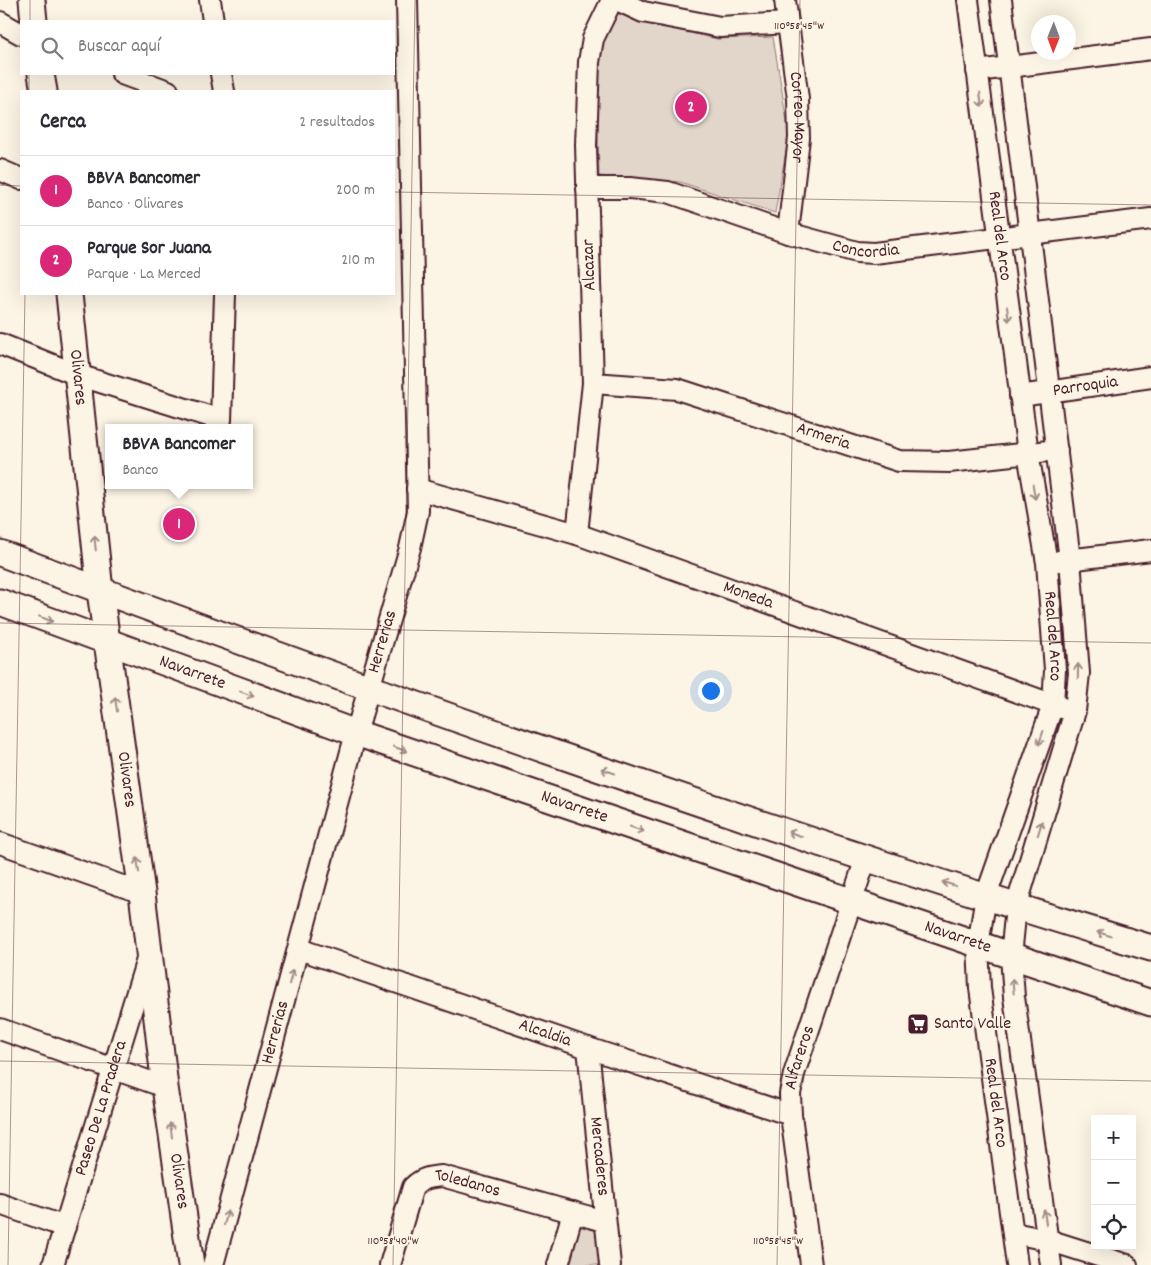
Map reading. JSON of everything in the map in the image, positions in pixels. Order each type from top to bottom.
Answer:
[{"type":"main road","points":[[32,0],[34,20]]},
{"type":"main road","points":[[41,75],[44,90]]},
{"type":"main road","name":"Olivares","points":[[69,295],[100,590],[142,893],[165,1087],[191,1265]]},
{"type":"main road","points":[[0,554],[368,690],[866,858],[1016,907],[1151,948]]},
{"type":"main road","name":"Navarrete","points":[[0,602],[356,734],[1151,1003]]},
{"type":"street","points":[[210,0],[213,20]]},
{"type":"street","name":"Herrerias","points":[[213,1265],[368,690],[410,548],[418,511],[407,0]]},
{"type":"street","name":"Alcazar","points":[[577,534],[593,383],[587,188],[590,52],[593,39],[612,0]]},
{"type":"street","points":[[617,0],[643,12],[720,27],[788,23]]},
{"type":"street","name":"Correo Mayor","points":[[785,0],[798,99],[799,138],[788,233]]},
{"type":"street","name":"Real del Arco","points":[[968,0],[1020,396],[1047,563],[1054,642],[1053,705],[986,896],[978,945],[980,988],[1017,1265]]},
{"type":"street","name":"Real del Arco","points":[[1001,0],[1070,560],[1079,673],[1074,711],[1016,907],[1011,956],[1021,1045],[1051,1265]]},
{"type":"street","points":[[0,22],[20,33]]},
{"type":"street","points":[[977,71],[1151,48]]},
{"type":"street","points":[[125,75],[165,90]]},
{"type":"street","points":[[221,75],[224,90]]},
{"type":"street","points":[[0,170],[20,179]]},
{"type":"street","name":"Concordia","points":[[587,188],[630,188],[668,192],[788,233],[857,252],[874,253],[1151,219]]},
{"type":"street","points":[[0,344],[78,375],[218,420],[223,417],[225,295]]},
{"type":"street","name":"Parroquia","points":[[1020,396],[1050,390],[1151,377]]},
{"type":"street","name":"Armeria","points":[[593,383],[677,389],[899,461],[950,462],[1057,450]]},
{"type":"street","name":"Moneda","points":[[417,489],[577,534],[1074,711]]},
{"type":"street","points":[[1047,563],[1151,550]]},
{"type":"street","points":[[0,843],[142,893]]},
{"type":"street","name":"Alfareros","points":[[811,1265],[791,1115],[790,1094],[794,1074],[866,858]]},
{"type":"street","name":"Alcaldia","points":[[299,949],[791,1115]]},
{"type":"street","name":"Paseo De La Pradera","points":[[54,1265],[149,952]]},
{"type":"street","points":[[0,1029],[112,1070],[165,1087]]},
{"type":"street","points":[[989,1052],[1021,1045]]},
{"type":"street","name":"Mercaderes","points":[[588,1048],[604,1221],[610,1265]]},
{"type":"street","name":"Toledanos","points":[[390,1265],[413,1187],[420,1180],[430,1177],[442,1176],[604,1221]]},
{"type":"street","points":[[0,1204],[65,1227]]},
{"type":"street","points":[[558,1265],[573,1212]]},
{"type":"street","points":[[1013,1233],[1048,1240],[1127,1265]]},
{"type":"shaded area","points":[[615,7],[664,27],[717,39],[773,37],[789,134],[775,213],[680,182],[599,176],[596,60]]},
{"type":"shaded area","points":[[589,1221],[598,1225],[602,1265],[565,1265],[577,1229]]},
{"type":"place","name":"Parque Sor Juana","points":[[691,107]]},
{"type":"place","name":"BBVA Bancomer","points":[[179,524]]},
{"type":"place","name":"Santo Valle","points":[[918,1024]]}]
